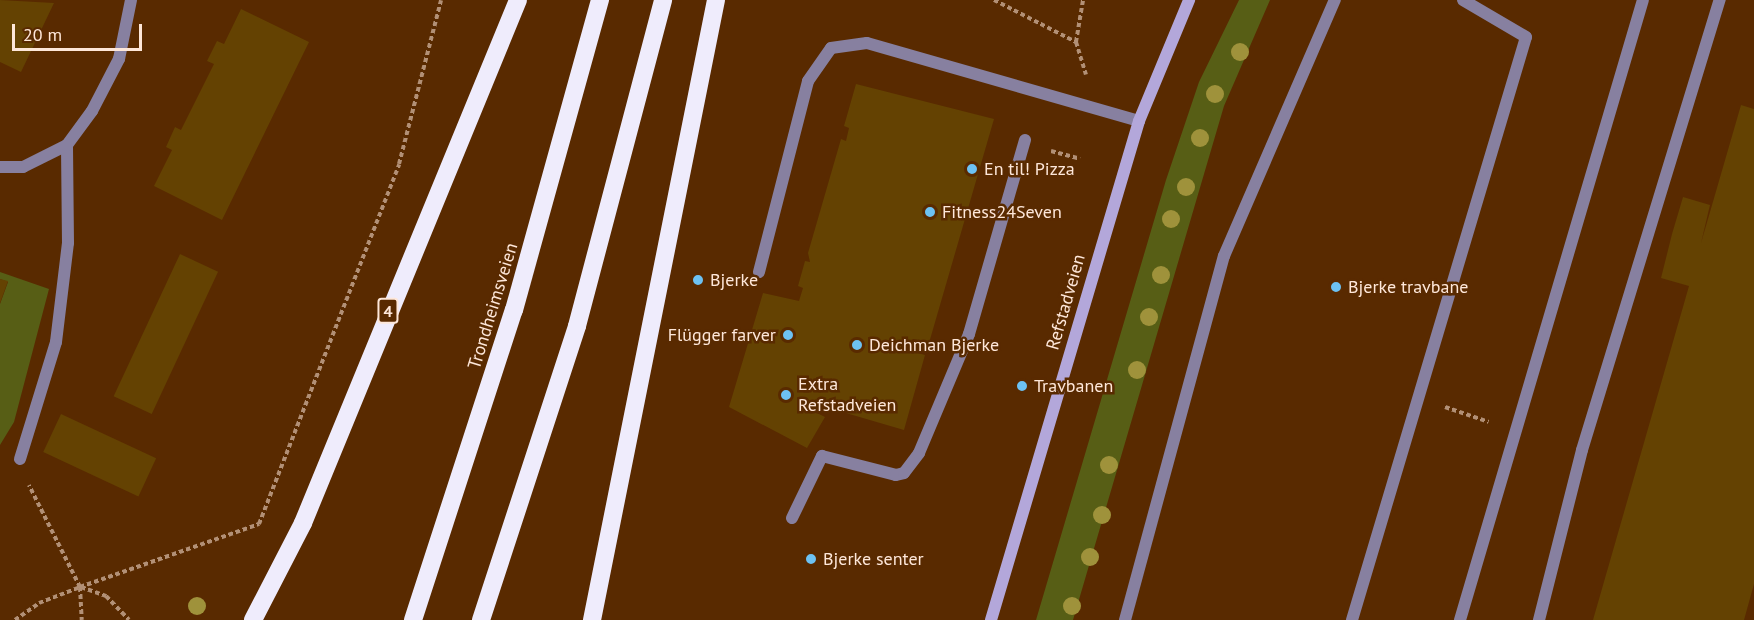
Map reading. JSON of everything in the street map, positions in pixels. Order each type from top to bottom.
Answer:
[{"type":"highway","name":"4","points":[[253,620],[303,523],[518,0]]},
{"type":"highway","name":"Trondheimsveien","points":[[413,620],[514,310],[600,0]]},
{"type":"highway","points":[[481,620],[577,326],[663,0]]},
{"type":"highway","points":[[592,620],[716,0]]},
{"type":"street","points":[[0,167],[23,167],[67,145],[92,111],[119,59],[131,0]]},
{"type":"street","name":"Refstadveien","points":[[991,620],[1139,121],[1189,0]]},
{"type":"street","points":[[1125,620],[1224,256],[1335,0]]},
{"type":"street","points":[[1352,620],[1526,36],[1463,0]]},
{"type":"street","points":[[1460,620],[1643,0]]},
{"type":"street","points":[[1539,620],[1582,450],[1720,0]]},
{"type":"street","points":[[759,272],[807,81],[831,48],[867,43],[1139,121]]},
{"type":"street","points":[[792,518],[822,456],[896,474],[904,473],[919,453],[969,334],[1025,140]]},
{"type":"street","points":[[20,459],[56,342],[68,243],[67,145]]},
{"type":"path","name":"4","points":[[81,587],[259,524],[399,164],[441,0]]},
{"type":"path","points":[[994,0],[1076,42]]},
{"type":"path","points":[[1083,0],[1076,42],[1086,79],[1085,106]]},
{"type":"path","points":[[1051,151],[1080,159]]},
{"type":"path","points":[[1466,414],[1483,420]]},
{"type":"path","points":[[20,459],[81,587],[82,620]]},
{"type":"path","points":[[15,620],[39,603],[81,587],[106,596],[129,620]]},
{"type":"green space","points":[[1239,0],[1270,0],[1224,106],[1073,620],[1036,620],[1166,180],[1199,82]]},
{"type":"green space","points":[[0,272],[49,289],[14,422],[0,445],[0,304],[8,282],[0,279]]},
{"type":"building","points":[[0,0],[54,3],[21,72],[0,62]]},
{"type":"building","points":[[241,9],[309,42],[222,220],[154,186],[172,150],[166,147],[175,127],[181,130],[214,64],[207,61],[217,41],[224,44]]},
{"type":"building","points":[[856,84],[994,119],[929,343],[913,339],[910,351],[925,355],[904,430],[815,404],[813,411],[825,417],[807,448],[729,407],[763,293],[799,301],[803,288],[798,286],[805,261],[810,262],[808,253],[841,139],[846,141],[849,128],[844,126]]},
{"type":"building","points":[[1741,105],[1754,109],[1754,584],[1744,620],[1593,620],[1689,286],[1661,278],[1672,234],[1683,197],[1710,205],[1701,243]]},
{"type":"building","points":[[180,254],[218,272],[152,414],[114,396]]},
{"type":"building","points":[[0,279],[8,281],[0,303]]},
{"type":"building","points":[[61,414],[156,458],[138,496],[43,452]]},
{"type":"place","name":"En til! Pizza","points":[[972,169]]},
{"type":"place","name":"Fitness24Seven","points":[[930,212]]},
{"type":"place","name":"Bjerke","points":[[698,280]]},
{"type":"place","name":"Bjerke travbane","points":[[1336,287]]},
{"type":"place","name":"Flügger farver","points":[[788,335]]},
{"type":"place","name":"Deichman Bjerke","points":[[857,345]]},
{"type":"place","name":"Travbanen","points":[[1022,386]]},
{"type":"place","name":"Extra Refstadveien","points":[[786,395]]},
{"type":"place","name":"Bjerke senter","points":[[811,559]]}]
